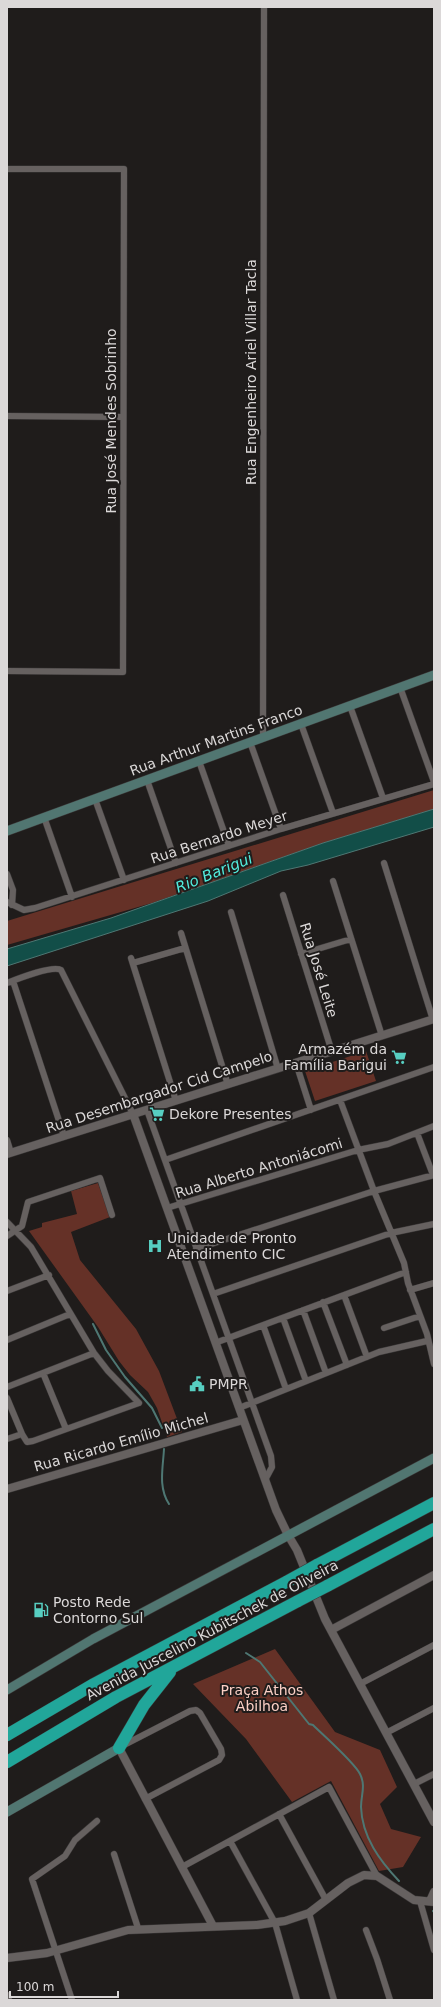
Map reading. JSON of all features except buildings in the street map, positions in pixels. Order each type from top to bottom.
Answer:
[{"type":"highway","name":"Avenida Juscelino Kubitschek de Oliveira","points":[[7,1736],[105,1678],[434,1503]]},
{"type":"highway","name":"Avenida Juscelino Kubitschek de Oliveira","points":[[7,1762],[83,1716],[434,1529]]},
{"type":"highway","points":[[118,1748],[147,1700],[176,1666]]},
{"type":"main road","name":"Rua Arthur Martins Franco","points":[[7,831],[434,675]]},
{"type":"main road","points":[[7,1690],[93,1640],[434,1458]]},
{"type":"main road","points":[[7,1812],[118,1748]]},
{"type":"street","name":"Rua Engenheiro Ariel Villar Tacla","points":[[263,738],[264,7]]},
{"type":"street","name":"Rua José Mendes Sobrinho","points":[[7,169],[124,169],[123,672],[7,671]]},
{"type":"street","points":[[7,416],[123,417]]},
{"type":"street","points":[[400,687],[434,783]]},
{"type":"street","points":[[350,706],[383,798]]},
{"type":"street","points":[[301,724],[333,813]]},
{"type":"street","points":[[250,742],[281,829]]},
{"type":"street","points":[[199,761],[229,846]]},
{"type":"street","points":[[146,780],[176,863]]},
{"type":"street","name":"Rua Bernardo Meyer","points":[[9,904],[24,910],[29,910],[281,829],[434,783]]},
{"type":"street","points":[[95,799],[124,880]]},
{"type":"street","points":[[44,817],[72,897]]},
{"type":"street","points":[[384,864],[434,1020]]},
{"type":"street","points":[[7,874],[13,890],[9,904]]},
{"type":"street","points":[[333,881],[382,1036]]},
{"type":"street","name":"Rua José Leite","points":[[283,895],[332,1052]]},
{"type":"street","points":[[231,912],[278,1069]]},
{"type":"street","points":[[180,933],[228,1084]]},
{"type":"street","points":[[301,954],[352,939]]},
{"type":"street","points":[[176,1101],[132,960],[185,948]]},
{"type":"street","points":[[64,1136],[10,982],[51,969],[59,968],[133,1114],[265,1480],[288,1535],[297,1550],[321,1612],[434,1822]]},
{"type":"street","name":"Rua Desembargador Cid Campelo","points":[[9,1153],[434,1020]]},
{"type":"street","points":[[296,1063],[312,1110]]},
{"type":"street","points":[[165,1160],[432,1068]]},
{"type":"street","points":[[340,1100],[374,1191],[404,1263],[410,1290],[427,1334],[427,1341],[434,1364]]},
{"type":"street","points":[[147,1110],[272,1462],[270,1472],[265,1480]]},
{"type":"street","name":"Rua Alberto Antoniácomi","points":[[167,1208],[358,1150],[388,1144],[434,1126]]},
{"type":"street","points":[[196,1249],[374,1191],[434,1175],[418,1133]]},
{"type":"street","points":[[7,1140],[9,1153]]},
{"type":"street","points":[[7,1236],[16,1232],[24,1222],[28,1202],[100,1178],[112,1215]]},
{"type":"street","points":[[7,1222],[31,1247],[94,1353],[108,1371],[139,1403],[27,1442],[22,1434],[7,1398]]},
{"type":"street","points":[[213,1294],[391,1233],[434,1224]]},
{"type":"street","points":[[215,1343],[406,1272]]},
{"type":"street","points":[[7,1291],[49,1275]]},
{"type":"street","points":[[410,1290],[434,1283]]},
{"type":"street","points":[[344,1295],[367,1357]]},
{"type":"street","points":[[323,1302],[346,1365]]},
{"type":"street","points":[[303,1310],[326,1373]]},
{"type":"street","points":[[7,1340],[70,1314]]},
{"type":"street","points":[[384,1328],[420,1316]]},
{"type":"street","points":[[283,1318],[306,1381]]},
{"type":"street","points":[[263,1325],[286,1389]]},
{"type":"street","points":[[427,1334],[434,1332]]},
{"type":"street","points":[[238,1408],[385,1350],[427,1341]]},
{"type":"street","points":[[7,1387],[94,1353]]},
{"type":"street","points":[[43,1372],[66,1429]]},
{"type":"street","name":"Rua Ricardo Emílio Michel","points":[[7,1489],[243,1420]]},
{"type":"street","points":[[7,1439],[22,1434]]},
{"type":"street","points":[[331,1630],[434,1575]]},
{"type":"street","points":[[360,1684],[434,1645]]},
{"type":"street","points":[[386,1733],[434,1708]]},
{"type":"street","points":[[145,1799],[219,1760],[222,1755],[221,1749],[200,1713],[196,1710],[190,1711],[118,1748],[145,1799],[182,1867],[213,1926]]},
{"type":"street","points":[[414,1784],[434,1774]]},
{"type":"street","points":[[182,1867],[329,1787],[377,1876],[408,1897],[420,1901],[432,1902],[434,1892]]},
{"type":"street","points":[[279,1814],[326,1900]]},
{"type":"street","points":[[72,2000],[32,1879],[65,1856],[75,1840],[97,1821]]},
{"type":"street","points":[[230,1841],[275,1923],[297,2000]]},
{"type":"street","points":[[114,1854],[138,1928]]},
{"type":"street","points":[[7,1958],[56,1951],[109,1934],[138,1928],[275,1923],[294,1919],[309,1913],[356,1878],[364,1875],[377,1876]]},
{"type":"street","points":[[420,1901],[434,1950]]},
{"type":"street","points":[[309,1913],[334,2000]]},
{"type":"street","points":[[366,1930],[390,2000]]},
{"type":"street","points":[[7,1996],[8,2000]]},
{"type":"green space","points":[[434,790],[434,809],[323,843],[152,903],[7,945],[7,921]]},
{"type":"green space","points":[[366,1051],[376,1081],[315,1101],[305,1071]]},
{"type":"green space","points":[[98,1183],[110,1217],[71,1232],[80,1260],[136,1329],[159,1371],[182,1432],[167,1437],[157,1408],[148,1392],[130,1375],[119,1361],[98,1327],[29,1231],[42,1227],[42,1223],[77,1214],[71,1191]]},
{"type":"green space","name":"Praça Athos Abilhoa","points":[[275,1649],[335,1732],[380,1750],[397,1787],[380,1804],[391,1829],[421,1837],[403,1867],[379,1871],[331,1781],[292,1802],[246,1739],[193,1684]]},
{"type":"water","points":[[434,809],[434,827],[308,865],[281,871],[208,901],[7,966],[7,949],[111,918],[323,843]]},
{"type":"waterway","points":[[93,1324],[106,1350],[125,1377],[152,1408],[162,1428]]},
{"type":"waterway","points":[[164,1449],[162,1484],[163,1491],[169,1504]]},
{"type":"waterway","points":[[246,1653],[260,1662],[309,1724],[313,1725],[357,1769],[363,1783],[361,1807],[362,1818],[368,1838],[379,1857],[399,1881]]},
{"type":"place","name":"Armazém da Família Barigui","points":[[399,1057]]},
{"type":"place","name":"Dekore Presentes","points":[[157,1114]]},
{"type":"place","name":"Unidade de Pronto Atendimento CIC","points":[[155,1246]]},
{"type":"place","name":"PMPR","points":[[197,1384]]},
{"type":"place","name":"Posto Rede Contorno Sul","points":[[41,1610]]},
{"type":"water label","name":"Rio Barigui","points":[[214,873]]}]
